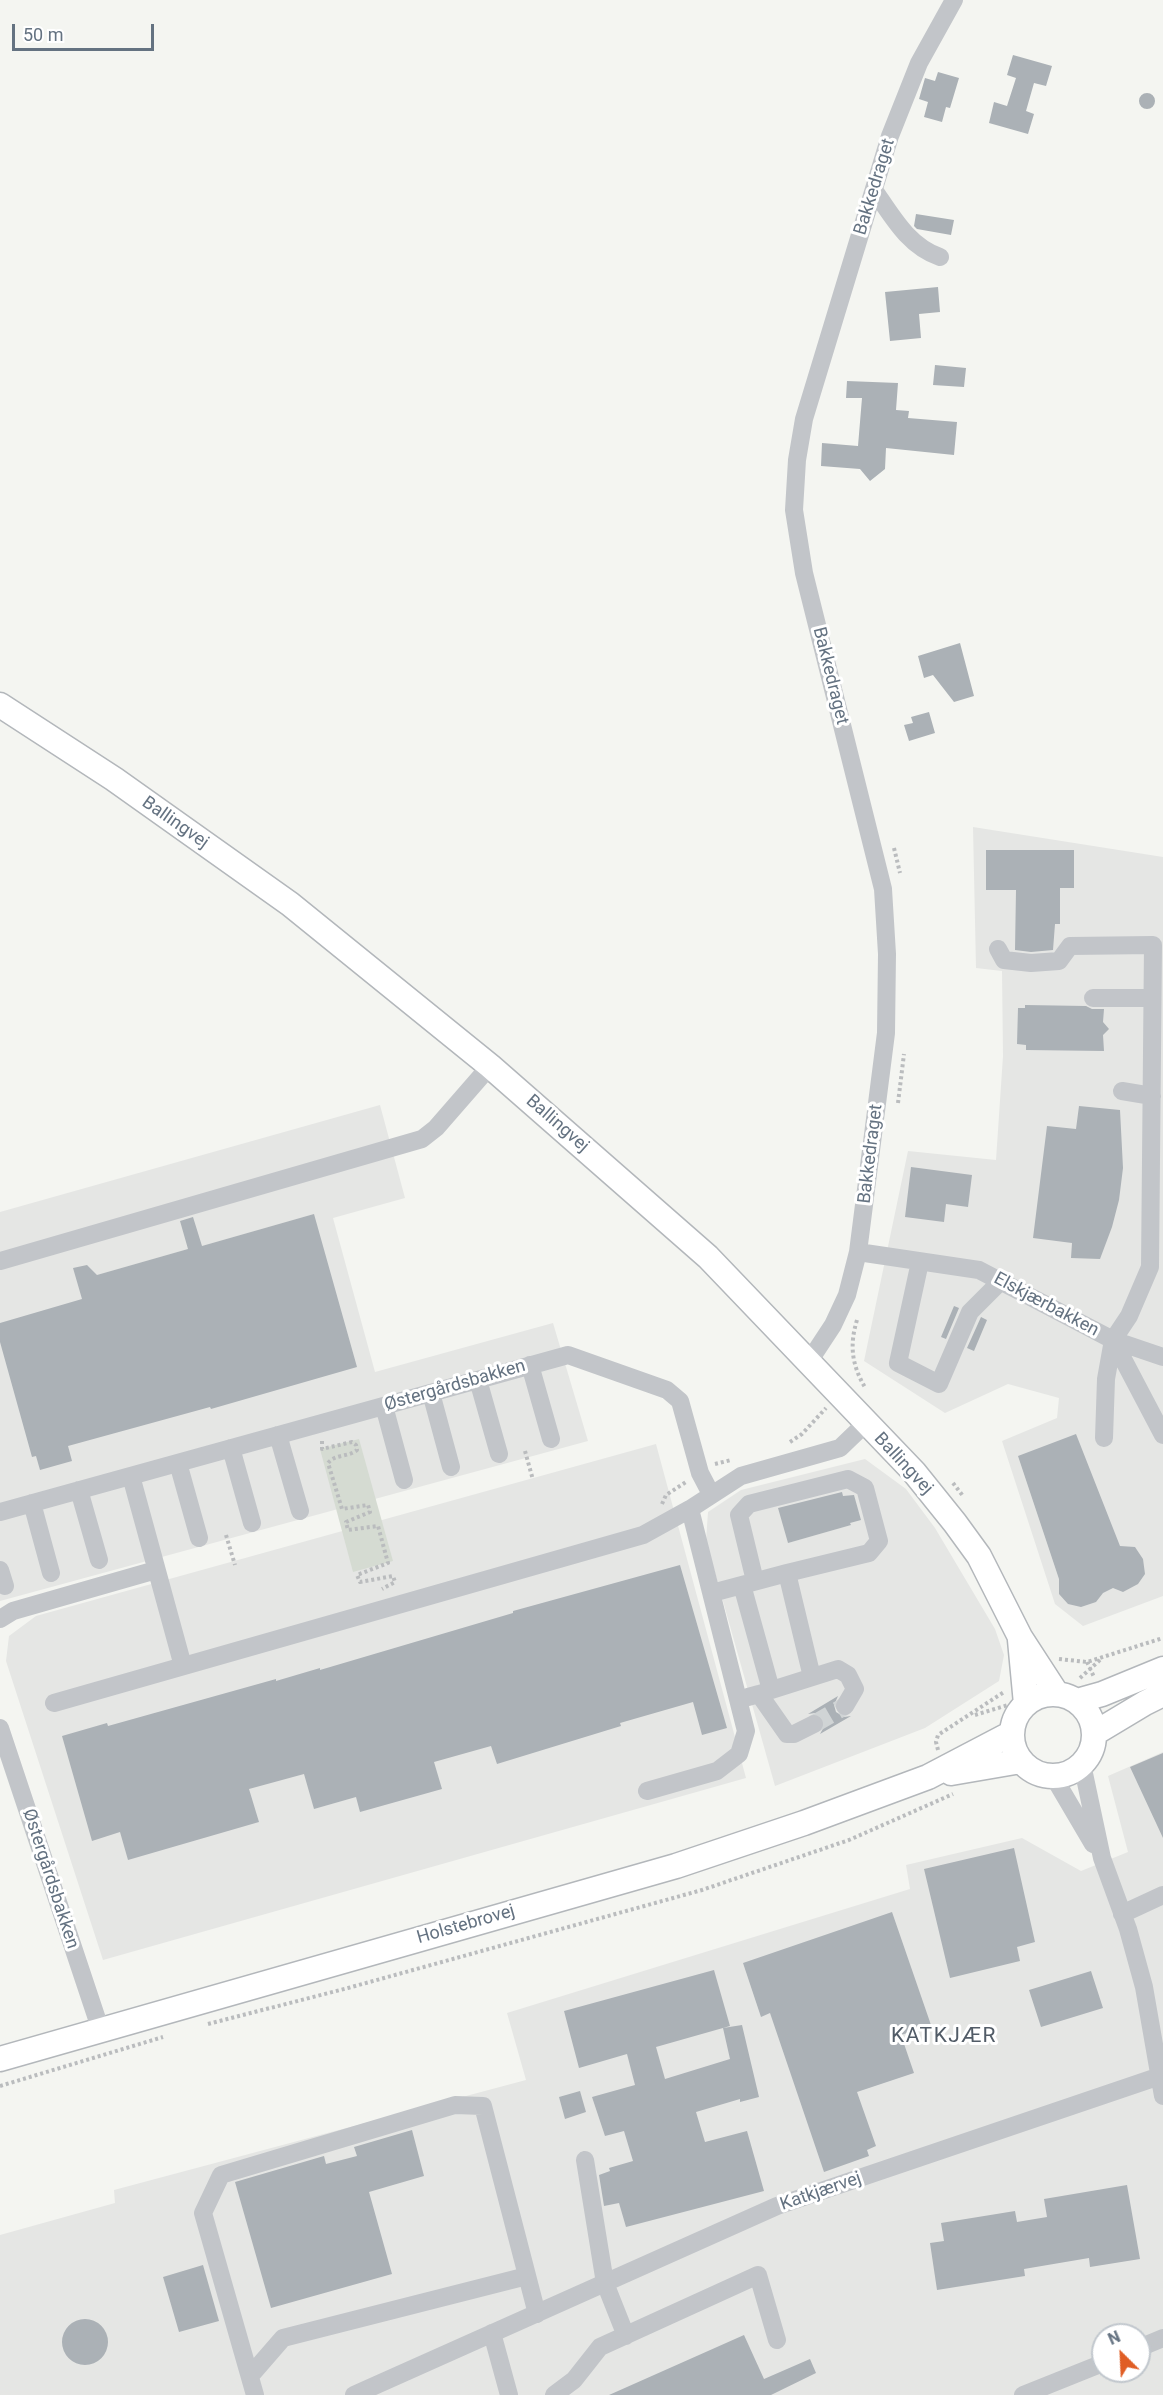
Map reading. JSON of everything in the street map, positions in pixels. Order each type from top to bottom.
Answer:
[{"type":"main road","name":"Ballingvej","points":[[0,705],[114,779],[290,904],[490,1065],[708,1257],[914,1472],[979,1556],[1020,1638],[1067,1697]]},
{"type":"main road","name":"Ballingvej","points":[[1020,1638],[1026,1704]]},
{"type":"main road","points":[[1067,1697],[1090,1715],[1095,1733],[1092,1750],[1082,1764],[1064,1775],[1041,1774],[1030,1769],[1016,1752],[1012,1733],[1014,1722],[1026,1704],[1036,1697],[1067,1697],[1107,1692],[1163,1669]]},
{"type":"main road","points":[[1095,1733],[1114,1720],[1163,1695]]},
{"type":"main road","name":"Holstebrovej","points":[[0,2059],[676,1866],[804,1823],[927,1777],[1012,1733]]},
{"type":"main road","name":"Holstebrovej","points":[[927,1777],[1022,1761]]},
{"type":"street","name":"Bakkedraget","points":[[808,1363],[834,1325],[847,1295],[858,1251],[886,1033],[888,954],[883,889],[804,573],[794,510],[797,460],[804,418],[890,136],[919,63],[954,0]]},
{"type":"street","points":[[874,190],[902,230],[923,251],[940,257]]},
{"type":"street","name":"Elskjærbakken","points":[[858,1251],[979,1270],[1113,1340],[1129,1316],[1150,1267],[1156,1087],[1152,998],[1153,945],[1070,946],[1059,960],[1031,963],[1004,960],[998,949]]},
{"type":"street","points":[[1094,998],[1152,998]]},
{"type":"street","points":[[0,1261],[422,1139],[436,1128],[490,1065]]},
{"type":"street","points":[[1122,1091],[1156,1087]]},
{"type":"street","points":[[920,1262],[898,1363],[939,1384],[970,1312],[1001,1281]]},
{"type":"street","points":[[1113,1340],[1163,1357]]},
{"type":"street","points":[[1113,1340],[1163,1434]]},
{"type":"street","points":[[1104,1438],[1106,1379],[1113,1340]]},
{"type":"street","name":"Østergårdsbakken","points":[[0,1512],[568,1354],[667,1390],[680,1401],[700,1473],[711,1494]]},
{"type":"street","points":[[530,1365],[551,1439]]},
{"type":"street","points":[[478,1380],[499,1454]]},
{"type":"street","points":[[430,1393],[451,1467]]},
{"type":"street","points":[[384,1406],[404,1480]]},
{"type":"street","points":[[54,1703],[637,1537],[690,1509],[741,1476],[840,1448],[866,1424]]},
{"type":"street","points":[[279,1435],[300,1511]]},
{"type":"street","points":[[231,1448],[252,1523]]},
{"type":"street","points":[[178,1463],[200,1538]]},
{"type":"street","points":[[131,1476],[183,1666]]},
{"type":"street","points":[[712,1593],[748,1583],[787,1573],[869,1553],[879,1541],[865,1488],[848,1479],[749,1504],[739,1515],[748,1583],[765,1692],[787,1734],[794,1734],[814,1724]]},
{"type":"street","points":[[79,1490],[99,1560]]},
{"type":"street","points":[[32,1503],[51,1573]]},
{"type":"street","points":[[647,1791],[717,1771],[740,1754],[746,1731],[690,1509]]},
{"type":"street","points":[[0,1619],[13,1611],[156,1570]]},
{"type":"street","points":[[787,1573],[812,1677]]},
{"type":"street","points":[[738,1700],[838,1668],[848,1675],[855,1689],[845,1706]]},
{"type":"street","name":"Østergårdsbakken","points":[[0,1728],[101,2031]]},
{"type":"street","points":[[1082,1764],[1102,1858],[1144,1987],[1163,2096]]},
{"type":"street","points":[[1053,1776],[1102,1858]]},
{"type":"street","points":[[1122,1914],[1163,1895]]},
{"type":"street","name":"Katkjærvej","points":[[354,2395],[777,2206],[1160,2076]]},
{"type":"street","points":[[255,2395],[203,2213],[221,2175],[455,2105],[483,2106],[537,2314]]},
{"type":"street","points":[[585,2160],[605,2283],[626,2336]]},
{"type":"street","points":[[554,2395],[574,2380],[600,2348],[758,2275],[777,2340]]},
{"type":"street","points":[[249,2376],[283,2338],[527,2276]]},
{"type":"street","points":[[492,2333],[509,2395]]},
{"type":"street","points":[[1023,2395],[1091,2368]]},
{"type":"path","points":[[891,839],[900,876]]},
{"type":"path","points":[[897,1110],[904,1053]]},
{"type":"path","points":[[859,1314],[853,1334],[852,1356],[859,1378],[867,1391]]},
{"type":"path","points":[[779,1445],[790,1442],[802,1434],[859,1378]]},
{"type":"path","points":[[327,1439],[320,1441],[322,1449],[352,1442],[356,1445],[357,1450],[353,1454],[331,1459],[328,1463],[342,1509],[368,1505],[369,1512],[346,1522],[348,1530],[378,1526],[388,1563],[357,1575],[360,1582],[393,1576],[395,1582],[375,1591]]},
{"type":"path","points":[[525,1451],[533,1480]]},
{"type":"path","points":[[668,1521],[661,1501],[666,1495],[711,1466],[734,1459]]},
{"type":"path","points":[[952,1482],[965,1499]]},
{"type":"path","points":[[226,1534],[235,1565]]},
{"type":"path","points":[[1051,1658],[1087,1662],[1163,1638]]},
{"type":"path","points":[[969,1716],[1006,1705],[1026,1704]]},
{"type":"path","points":[[197,2027],[348,1988],[702,1890],[849,1840],[948,1798]]},
{"type":"path","points":[[0,2086],[165,2036]]},
{"type":"shaded area","points":[[973,827],[1163,857],[1163,1596],[1083,1626],[1055,1604],[1002,1441],[1057,1418],[1059,1398],[1008,1384],[945,1413],[864,1361],[908,1151],[996,1160],[1003,1056],[1002,971],[976,968]]},
{"type":"shaded area","points":[[380,1105],[405,1198],[333,1218],[375,1372],[553,1323],[588,1441],[0,1601],[0,1212]]},
{"type":"shaded area","points":[[359,1439],[393,1561],[353,1572],[320,1449]]},
{"type":"shaded area","points":[[656,1444],[746,1778],[103,1960],[6,1661],[9,1636],[36,1616]]},
{"type":"shaded area","points":[[865,1459],[906,1489],[935,1528],[995,1629],[1004,1655],[999,1681],[925,1728],[775,1786],[706,1541],[708,1512],[741,1490]]},
{"type":"shaded area","points":[[1163,1752],[1163,2395],[0,2395],[0,2235],[115,2203],[114,2190],[526,2080],[507,2013],[910,1889],[906,1865],[1022,1838],[1081,1871],[1128,1852],[1108,1776]]},
{"type":"building","points":[[1013,55],[1052,66],[1046,86],[1034,83],[1026,111],[1034,114],[1028,134],[989,123],[994,102],[1007,106],[1016,78],[1007,75]]},
{"type":"building","points":[[938,72],[959,78],[950,108],[946,107],[942,122],[924,117],[928,102],[919,99],[925,78],[935,81]]},
{"type":"building","points":[[1144,93],[1150,93],[1155,101],[1153,107],[1144,109],[1139,104],[1139,98]]},
{"type":"building","points":[[916,214],[954,220],[951,235],[917,229],[914,226]]},
{"type":"building","points":[[938,287],[940,312],[919,314],[921,338],[890,341],[885,292]]},
{"type":"building","points":[[935,365],[966,368],[964,387],[933,385]]},
{"type":"building","points":[[847,381],[898,383],[896,410],[909,411],[908,418],[957,422],[954,455],[886,448],[885,469],[870,481],[860,469],[821,466],[822,443],[858,446],[862,398],[846,398]]},
{"type":"building","points":[[960,643],[974,696],[954,702],[933,675],[924,678],[918,656]]},
{"type":"building","points":[[929,712],[935,733],[909,741],[904,725],[913,723],[911,717]]},
{"type":"building","points":[[986,850],[1074,850],[1074,888],[1060,888],[1060,924],[1055,924],[1053,950],[1031,952],[1015,950],[1016,890],[986,890]]},
{"type":"building","points":[[1025,1005],[1086,1006],[1092,1009],[1104,1009],[1103,1022],[1109,1029],[1103,1035],[1104,1051],[1026,1050],[1026,1045],[1017,1044],[1018,1008],[1025,1008]]},
{"type":"building","points":[[1079,1106],[1120,1110],[1123,1168],[1119,1200],[1100,1259],[1071,1258],[1072,1243],[1033,1238],[1047,1126],[1076,1129]]},
{"type":"building","points":[[911,1167],[972,1175],[968,1207],[946,1204],[944,1222],[905,1217]]},
{"type":"building","points":[[314,1214],[357,1367],[211,1409],[210,1407],[68,1446],[72,1461],[40,1470],[36,1456],[32,1457],[0,1342],[0,1323],[82,1299],[73,1268],[87,1265],[97,1275],[188,1249],[180,1221],[193,1217],[202,1246]]},
{"type":"building","points":[[954,1306],[959,1308],[946,1339],[941,1337]]},
{"type":"building","points":[[981,1317],[987,1320],[974,1351],[967,1348]]},
{"type":"building","points":[[1076,1434],[1120,1546],[1135,1547],[1143,1559],[1145,1574],[1138,1584],[1123,1592],[1113,1588],[1103,1593],[1096,1602],[1081,1607],[1068,1604],[1059,1594],[1059,1579],[1018,1456]]},
{"type":"building","points":[[842,1492],[843,1496],[854,1495],[861,1520],[788,1543],[778,1508]]},
{"type":"building","points":[[680,1565],[727,1728],[702,1735],[693,1702],[620,1723],[621,1726],[497,1764],[491,1746],[434,1762],[442,1789],[360,1812],[356,1797],[314,1809],[304,1774],[249,1789],[259,1822],[128,1860],[120,1832],[92,1841],[62,1736],[107,1723],[108,1726],[276,1679],[276,1681],[320,1668],[320,1670],[513,1613],[513,1611]]},
{"type":"building","points":[[838,1696],[834,1705],[836,1712],[844,1717],[851,1716],[820,1734],[825,1725],[824,1718],[815,1713],[808,1714]]},
{"type":"building","points":[[1163,1753],[1163,1838],[1130,1767]]},
{"type":"building","points":[[1014,1848],[1035,1942],[1017,1947],[1020,1961],[950,1978],[924,1869]]},
{"type":"building","points":[[892,1912],[931,2025],[901,2035],[914,2073],[857,2092],[876,2146],[867,2150],[869,2156],[824,2172],[770,2013],[761,2017],[743,1963]]},
{"type":"building","points":[[714,1970],[730,2026],[656,2047],[665,2079],[730,2059],[723,2028],[742,2025],[759,2097],[740,2102],[740,2099],[696,2112],[705,2142],[747,2131],[764,2191],[626,2227],[619,2203],[604,2206],[599,2175],[610,2171],[609,2168],[633,2161],[624,2131],[605,2136],[592,2097],[635,2085],[627,2054],[579,2068],[564,2011]]},
{"type":"building","points":[[1091,1971],[1103,2008],[1041,2027],[1029,1990]]},
{"type":"building","points":[[580,2091],[586,2112],[565,2119],[559,2097]]},
{"type":"building","points":[[412,2130],[424,2176],[369,2192],[392,2274],[271,2308],[235,2182],[324,2156],[326,2164],[357,2156],[354,2147]]},
{"type":"building","points":[[1127,2185],[1140,2259],[1090,2267],[1089,2258],[1024,2269],[1025,2276],[937,2290],[930,2243],[944,2241],[941,2223],[1015,2211],[1017,2222],[1047,2217],[1044,2199]]},
{"type":"building","points":[[203,2265],[219,2321],[179,2332],[163,2277]]},
{"type":"building","points":[[85,2319],[101,2326],[108,2342],[101,2358],[85,2365],[69,2358],[62,2342],[69,2326]]},
{"type":"building","points":[[744,2335],[764,2379],[810,2359],[816,2373],[771,2395],[609,2395]]},
{"type":"tunnel","points":[[814,1724],[845,1706]]},
{"type":"district","name":"KATKJÆR","points":[[944,2037]]}]
